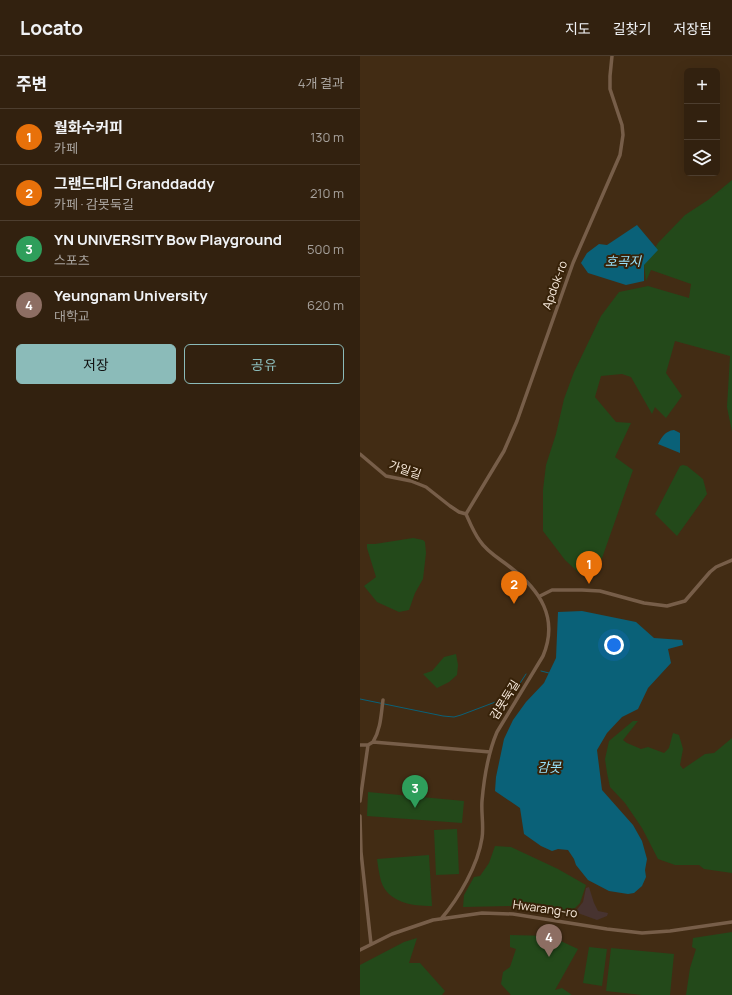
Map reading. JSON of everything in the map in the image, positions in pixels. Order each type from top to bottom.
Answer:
[{"type":"street","name":"Apdok-ro","points":[[466,514],[504,451],[512,433],[573,263],[620,155],[623,135],[622,125],[610,89],[612,56]]},
{"type":"street","name":"가일길","points":[[360,454],[386,476],[411,481],[426,487],[450,506],[459,512],[466,514]]},
{"type":"street","name":"감못둑길","points":[[441,919],[452,906],[473,866],[480,849],[482,836],[482,802],[490,752],[497,732],[543,656],[548,643],[549,625],[540,596],[527,581],[490,552],[480,542],[466,514]]},
{"type":"street","points":[[540,596],[552,590],[582,590],[600,592],[667,606],[684,601],[710,572],[716,567],[732,560]]},
{"type":"street","points":[[373,742],[381,718],[383,700]]},
{"type":"street","points":[[360,745],[368,745],[373,742],[490,752]]},
{"type":"street","points":[[360,801],[368,745]]},
{"type":"street","points":[[360,816],[360,852],[371,944]]},
{"type":"street","name":"Hwarang-ro","points":[[360,950],[392,934],[433,920],[482,913],[513,914],[642,933],[670,931],[732,922]]},
{"type":"shaded area","points":[[589,887],[598,911],[608,913],[607,916],[597,920],[575,912],[583,902],[586,888]]},
{"type":"green space","points":[[732,180],[732,432],[727,407],[730,356],[675,341],[666,373],[682,396],[666,418],[655,407],[652,414],[631,377],[622,374],[601,376],[595,397],[616,422],[631,423],[615,457],[633,470],[601,561],[592,569],[579,573],[565,560],[543,531],[543,490],[546,465],[556,434],[564,399],[574,372],[601,316],[619,292],[648,286],[689,298],[691,284],[651,270],[646,281],[644,265],[658,243],[685,215],[708,200]]},
{"type":"green space","points":[[680,466],[687,466],[703,479],[707,494],[677,536],[655,514]]},
{"type":"green space","points":[[413,538],[423,540],[425,542],[426,553],[423,579],[415,593],[409,610],[399,612],[377,602],[364,586],[376,577],[367,544]]},
{"type":"green space","points":[[456,654],[458,665],[457,675],[449,682],[437,688],[423,674],[432,671],[444,657]]},
{"type":"green space","points":[[633,721],[638,721],[623,740],[641,749],[648,747],[664,753],[669,748],[673,733],[679,735],[683,749],[680,765],[683,769],[705,754],[714,753],[732,738],[732,873],[704,869],[699,865],[675,865],[658,859],[642,828],[625,803],[610,787],[605,759],[609,741]]},
{"type":"green space","points":[[368,792],[464,801],[462,823],[367,816]]},
{"type":"green space","points":[[457,829],[459,874],[436,875],[434,830]]},
{"type":"green space","points":[[495,846],[511,847],[558,869],[586,885],[580,903],[574,909],[575,916],[509,906],[463,907],[464,895],[474,877],[480,876],[489,863]]},
{"type":"green space","points":[[429,855],[432,906],[409,904],[395,899],[389,894],[381,881],[377,859]]},
{"type":"green space","points":[[732,932],[732,995],[686,995],[690,968],[696,949],[692,947],[693,938]]},
{"type":"green space","points":[[510,935],[550,936],[578,949],[555,990],[562,988],[572,995],[511,995],[501,984],[503,972],[510,967],[516,949],[510,947]]},
{"type":"green space","points":[[417,938],[409,963],[420,963],[445,991],[442,995],[360,995],[360,965],[404,942]]},
{"type":"green space","points":[[589,947],[607,949],[602,986],[583,983]]},
{"type":"green space","points":[[611,948],[674,954],[670,995],[642,995],[606,991]]},
{"type":"water","name":"호곡지","points":[[637,225],[658,250],[644,265],[644,281],[626,285],[588,273],[581,263],[587,253],[599,244],[607,245]]},
{"type":"water","points":[[674,430],[680,433],[680,453],[658,444],[666,433]]},
{"type":"water","name":"감못","points":[[582,611],[636,622],[654,638],[682,640],[683,645],[668,649],[671,663],[648,688],[638,709],[622,717],[607,733],[597,750],[602,790],[633,825],[642,841],[647,859],[645,870],[646,877],[642,886],[634,893],[628,894],[609,891],[588,880],[576,865],[568,850],[558,849],[552,851],[541,846],[524,834],[520,808],[495,791],[496,777],[504,739],[513,720],[526,702],[544,683],[556,658],[558,612]]},
{"type":"waterway","points":[[541,671],[549,673]]},
{"type":"waterway","points":[[360,699],[454,717],[506,698],[515,691],[526,674]]},
{"type":"place","name":"월화수커피","points":[[589,584]]},
{"type":"place","name":"그랜드대디 Granddaddy","points":[[514,604]]},
{"type":"place","name":"YN UNIVERSITY Bow Playground","points":[[415,808]]},
{"type":"place","name":"Yeungnam University","points":[[549,957]]}]
